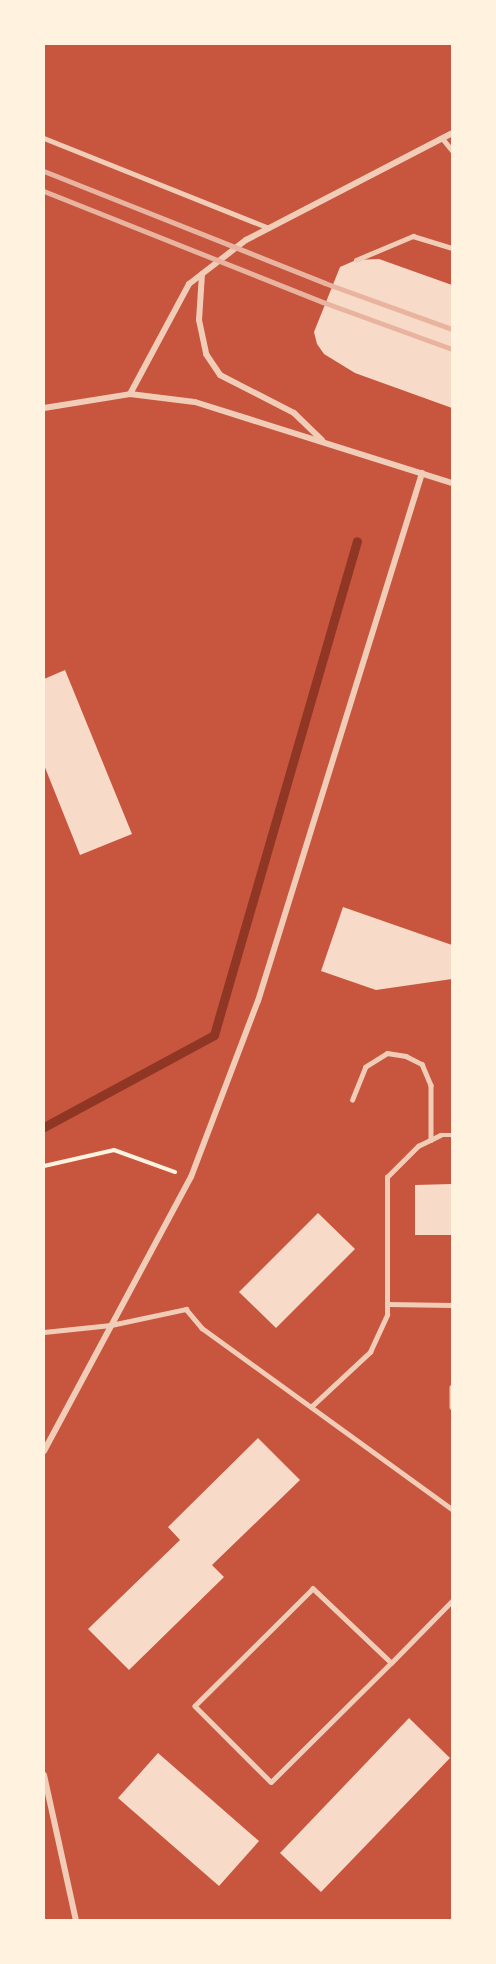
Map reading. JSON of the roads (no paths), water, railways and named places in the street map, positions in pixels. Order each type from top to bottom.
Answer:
[{"type":"street","points":[[130,394],[189,284],[246,240],[453,133]]},
{"type":"street","points":[[202,274],[199,320],[206,354],[220,375],[294,413],[325,442]]},
{"type":"street","points":[[44,408],[130,394],[195,402],[453,483]]},
{"type":"street","points":[[44,1451],[191,1177],[200,1154],[258,1001],[422,473]]},
{"type":"street","points":[[44,1775],[76,1920]]},
{"type":"lane","points":[[44,138],[270,228]]},
{"type":"lane","points":[[443,139],[453,150]]},
{"type":"lane","points":[[356,260],[413,236],[453,248]]},
{"type":"lane","points":[[352,1100],[365,1067],[387,1053],[406,1056],[422,1064],[431,1085],[431,1140]]},
{"type":"lane","points":[[311,1407],[370,1352],[387,1315],[387,1177],[418,1146],[441,1135],[453,1135]]},
{"type":"lane","points":[[387,1304],[453,1305]]},
{"type":"lane","points":[[44,1332],[111,1325],[186,1309],[202,1328],[453,1509]]},
{"type":"lane","points":[[453,1387],[453,1407]]},
{"type":"lane","points":[[392,1663],[313,1590],[195,1706],[270,1782],[392,1663],[453,1601]]},
{"type":"waterway","points":[[44,1127],[214,1035],[357,541]]},
{"type":"railway","points":[[44,171],[325,283],[452,329]]},
{"type":"railway","points":[[44,191],[323,302],[452,349]]}]
